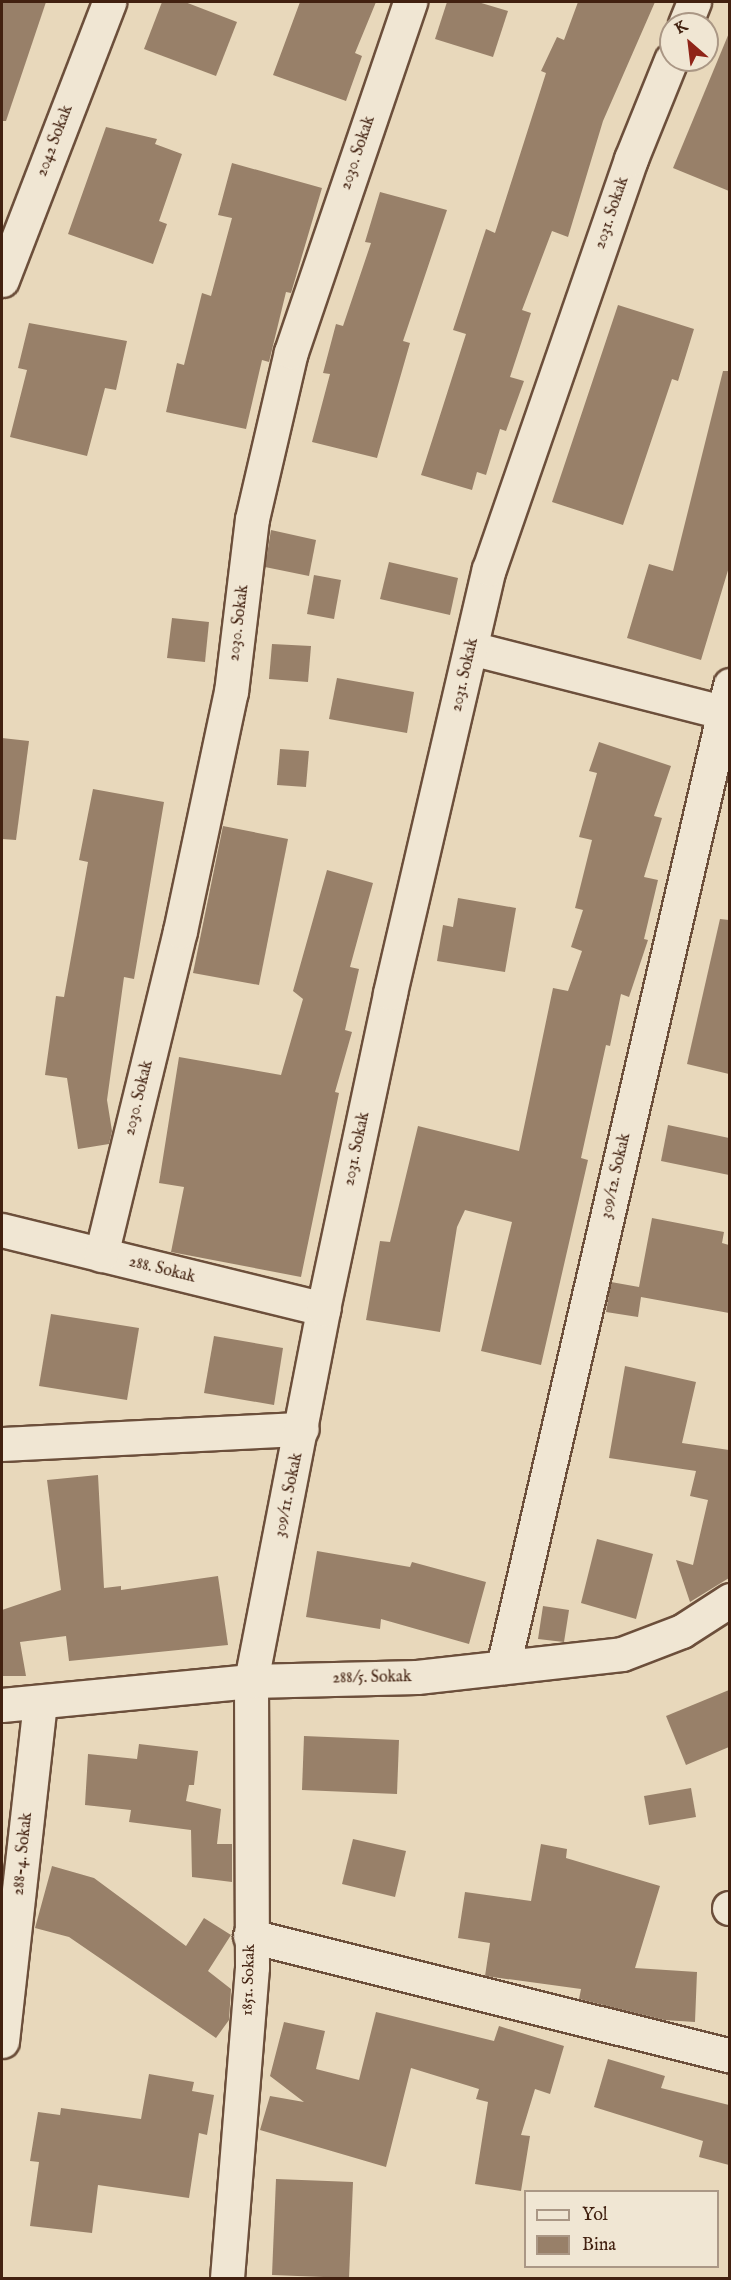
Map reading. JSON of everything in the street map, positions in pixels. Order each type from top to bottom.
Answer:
[{"type":"street","name":"2042 Sokak","points":[[2,280],[109,2]]},
{"type":"street","name":"2030. Sokak","points":[[101,1255],[180,930],[231,692],[252,519],[291,352],[410,2]]},
{"type":"street","name":"2031. Sokak","points":[[323,1309],[493,558],[631,159],[666,72]]},
{"type":"street","points":[[471,648],[727,703]]},
{"type":"street","name":"309/12. Sokak","points":[[503,1667],[727,703]]},
{"type":"street","name":"288. Sokak","points":[[2,1230],[323,1309]]},
{"type":"street","name":"309/11. Sokak","points":[[251,1681],[302,1429],[323,1309]]},
{"type":"street","points":[[2,1444],[302,1429]]},
{"type":"street","name":"288/5. Sokak","points":[[2,1705],[40,1704],[251,1681],[417,1677],[622,1654],[682,1631],[729,1600]]},
{"type":"street","name":"1851. Sokak","points":[[227,2278],[252,1967],[250,1936],[251,1681]]},
{"type":"street","name":"288-4. Sokak","points":[[2,2041],[40,1704]]},
{"type":"street","points":[[250,1936],[729,2055]]},
{"type":"building","points":[[2,2],[46,2],[6,121],[2,121]]},
{"type":"building","points":[[162,2],[185,2],[237,22],[216,76],[144,49]]},
{"type":"building","points":[[300,2],[376,2],[355,53],[362,56],[346,101],[273,75]]},
{"type":"building","points":[[447,2],[478,2],[508,11],[493,57],[435,39]]},
{"type":"building","points":[[578,2],[655,2],[603,121],[568,237],[552,231],[522,310],[531,313],[510,377],[524,381],[506,431],[500,429],[486,475],[477,472],[472,490],[421,475],[466,334],[453,330],[486,229],[495,233],[546,73],[541,71],[557,37],[564,40]]},
{"type":"building","points":[[729,33],[729,191],[673,168],[713,72],[719,72],[719,57]]},
{"type":"building","points":[[106,127],[157,139],[155,144],[182,154],[159,221],[167,224],[153,264],[68,234]]},
{"type":"building","points":[[232,163],[322,188],[291,293],[286,292],[269,362],[262,360],[246,429],[166,412],[177,363],[184,365],[202,293],[211,296],[232,218],[218,215]]},
{"type":"building","points":[[380,192],[447,210],[403,341],[410,343],[377,458],[312,442],[330,374],[323,373],[336,324],[343,326],[371,243],[365,242]]},
{"type":"building","points":[[618,305],[694,329],[678,381],[672,379],[623,525],[552,502]]},
{"type":"building","points":[[29,323],[127,341],[116,390],[105,388],[87,456],[10,437],[27,370],[18,368]]},
{"type":"building","points":[[723,371],[729,371],[729,567],[701,660],[627,638],[649,564],[673,571]]},
{"type":"building","points":[[271,530],[316,540],[309,576],[265,567]]},
{"type":"building","points":[[389,562],[458,578],[450,615],[380,599]]},
{"type":"building","points":[[314,575],[341,580],[334,619],[307,614]]},
{"type":"building","points":[[172,618],[209,622],[205,662],[167,658]]},
{"type":"building","points":[[272,644],[311,646],[308,682],[269,679]]},
{"type":"building","points":[[337,678],[414,692],[407,733],[329,719]]},
{"type":"building","points":[[2,738],[29,741],[16,840],[2,839]]},
{"type":"building","points":[[599,742],[671,766],[654,816],[662,818],[644,877],[658,880],[644,939],[648,940],[629,997],[621,994],[610,1046],[606,1045],[581,1158],[588,1160],[541,1365],[481,1351],[512,1222],[465,1210],[457,1227],[440,1332],[366,1320],[380,1241],[390,1242],[418,1126],[519,1151],[553,988],[568,991],[582,951],[571,947],[583,910],[575,908],[592,840],[579,837],[597,773],[589,771]]},
{"type":"building","points":[[280,749],[309,751],[306,787],[277,785]]},
{"type":"building","points":[[93,789],[164,802],[134,979],[124,977],[107,1100],[112,1131],[109,1144],[78,1149],[67,1078],[45,1075],[56,996],[64,997],[88,862],[79,860]]},
{"type":"building","points":[[223,826],[288,839],[259,985],[193,973]]},
{"type":"building","points":[[327,870],[373,883],[350,967],[359,969],[345,1030],[352,1032],[335,1092],[339,1093],[301,1277],[171,1252],[184,1187],[159,1183],[179,1057],[281,1075],[303,999],[293,991]]},
{"type":"building","points":[[458,898],[516,908],[505,972],[437,961],[443,925],[453,927]]},
{"type":"building","points":[[720,919],[729,920],[729,1074],[687,1064]]},
{"type":"building","points":[[668,1125],[729,1138],[729,1175],[661,1161]]},
{"type":"building","points":[[652,1218],[724,1232],[722,1243],[729,1245],[729,1313],[641,1297],[638,1317],[606,1312],[611,1282],[639,1287]]},
{"type":"building","points":[[51,1314],[139,1328],[127,1400],[39,1386]]},
{"type":"building","points":[[214,1336],[283,1348],[274,1405],[204,1393]]},
{"type":"building","points":[[625,1366],[696,1382],[682,1443],[729,1450],[729,1578],[690,1602],[676,1560],[693,1565],[708,1500],[690,1496],[696,1471],[609,1458]]},
{"type":"building","points":[[98,1475],[104,1588],[121,1586],[121,1590],[218,1576],[228,1645],[69,1661],[66,1636],[20,1642],[26,1676],[2,1676],[2,1610],[61,1590],[47,1480]]},
{"type":"building","points":[[597,1539],[653,1554],[636,1619],[581,1603]]},
{"type":"building","points":[[317,1551],[410,1567],[412,1562],[486,1582],[469,1644],[381,1619],[380,1629],[306,1617]]},
{"type":"building","points":[[543,1606],[569,1610],[564,1642],[538,1639]]},
{"type":"building","points":[[729,1690],[729,1747],[686,1765],[666,1716]]},
{"type":"building","points":[[304,1736],[399,1740],[397,1794],[302,1790]]},
{"type":"building","points":[[139,1744],[198,1751],[194,1785],[189,1785],[186,1801],[221,1809],[217,1844],[232,1844],[232,1882],[192,1877],[191,1830],[129,1822],[131,1810],[85,1805],[88,1754],[137,1759]]},
{"type":"building","points":[[691,1788],[696,1817],[649,1825],[644,1796]]},
{"type":"building","points":[[353,1839],[406,1851],[395,1897],[342,1884]]},
{"type":"building","points":[[541,1844],[567,1849],[566,1858],[660,1886],[635,1968],[697,1972],[695,2022],[664,2020],[579,1999],[581,1989],[485,1976],[490,1943],[458,1938],[465,1892],[531,1901]]},
{"type":"building","points":[[52,1866],[94,1878],[186,1946],[204,1918],[231,1935],[208,1971],[231,1989],[229,2020],[216,2038],[69,1937],[35,1928]]},
{"type":"building","points":[[376,2012],[494,2041],[499,2026],[564,2046],[550,2094],[535,2089],[521,2135],[530,2136],[521,2191],[475,2184],[488,2102],[476,2099],[479,2089],[411,2068],[386,2167],[260,2130],[270,2096],[304,2102],[270,2076],[284,2022],[325,2031],[316,2069],[359,2080]]},
{"type":"building","points":[[608,2059],[665,2076],[661,2088],[729,2105],[729,2165],[699,2157],[703,2141],[594,2107]]},
{"type":"building","points":[[149,2074],[194,2082],[192,2091],[214,2095],[207,2135],[199,2133],[189,2198],[98,2185],[92,2233],[30,2226],[39,2162],[30,2161],[38,2112],[60,2115],[61,2108],[141,2119]]},
{"type":"building","points":[[276,2179],[353,2182],[349,2278],[272,2275]]}]
